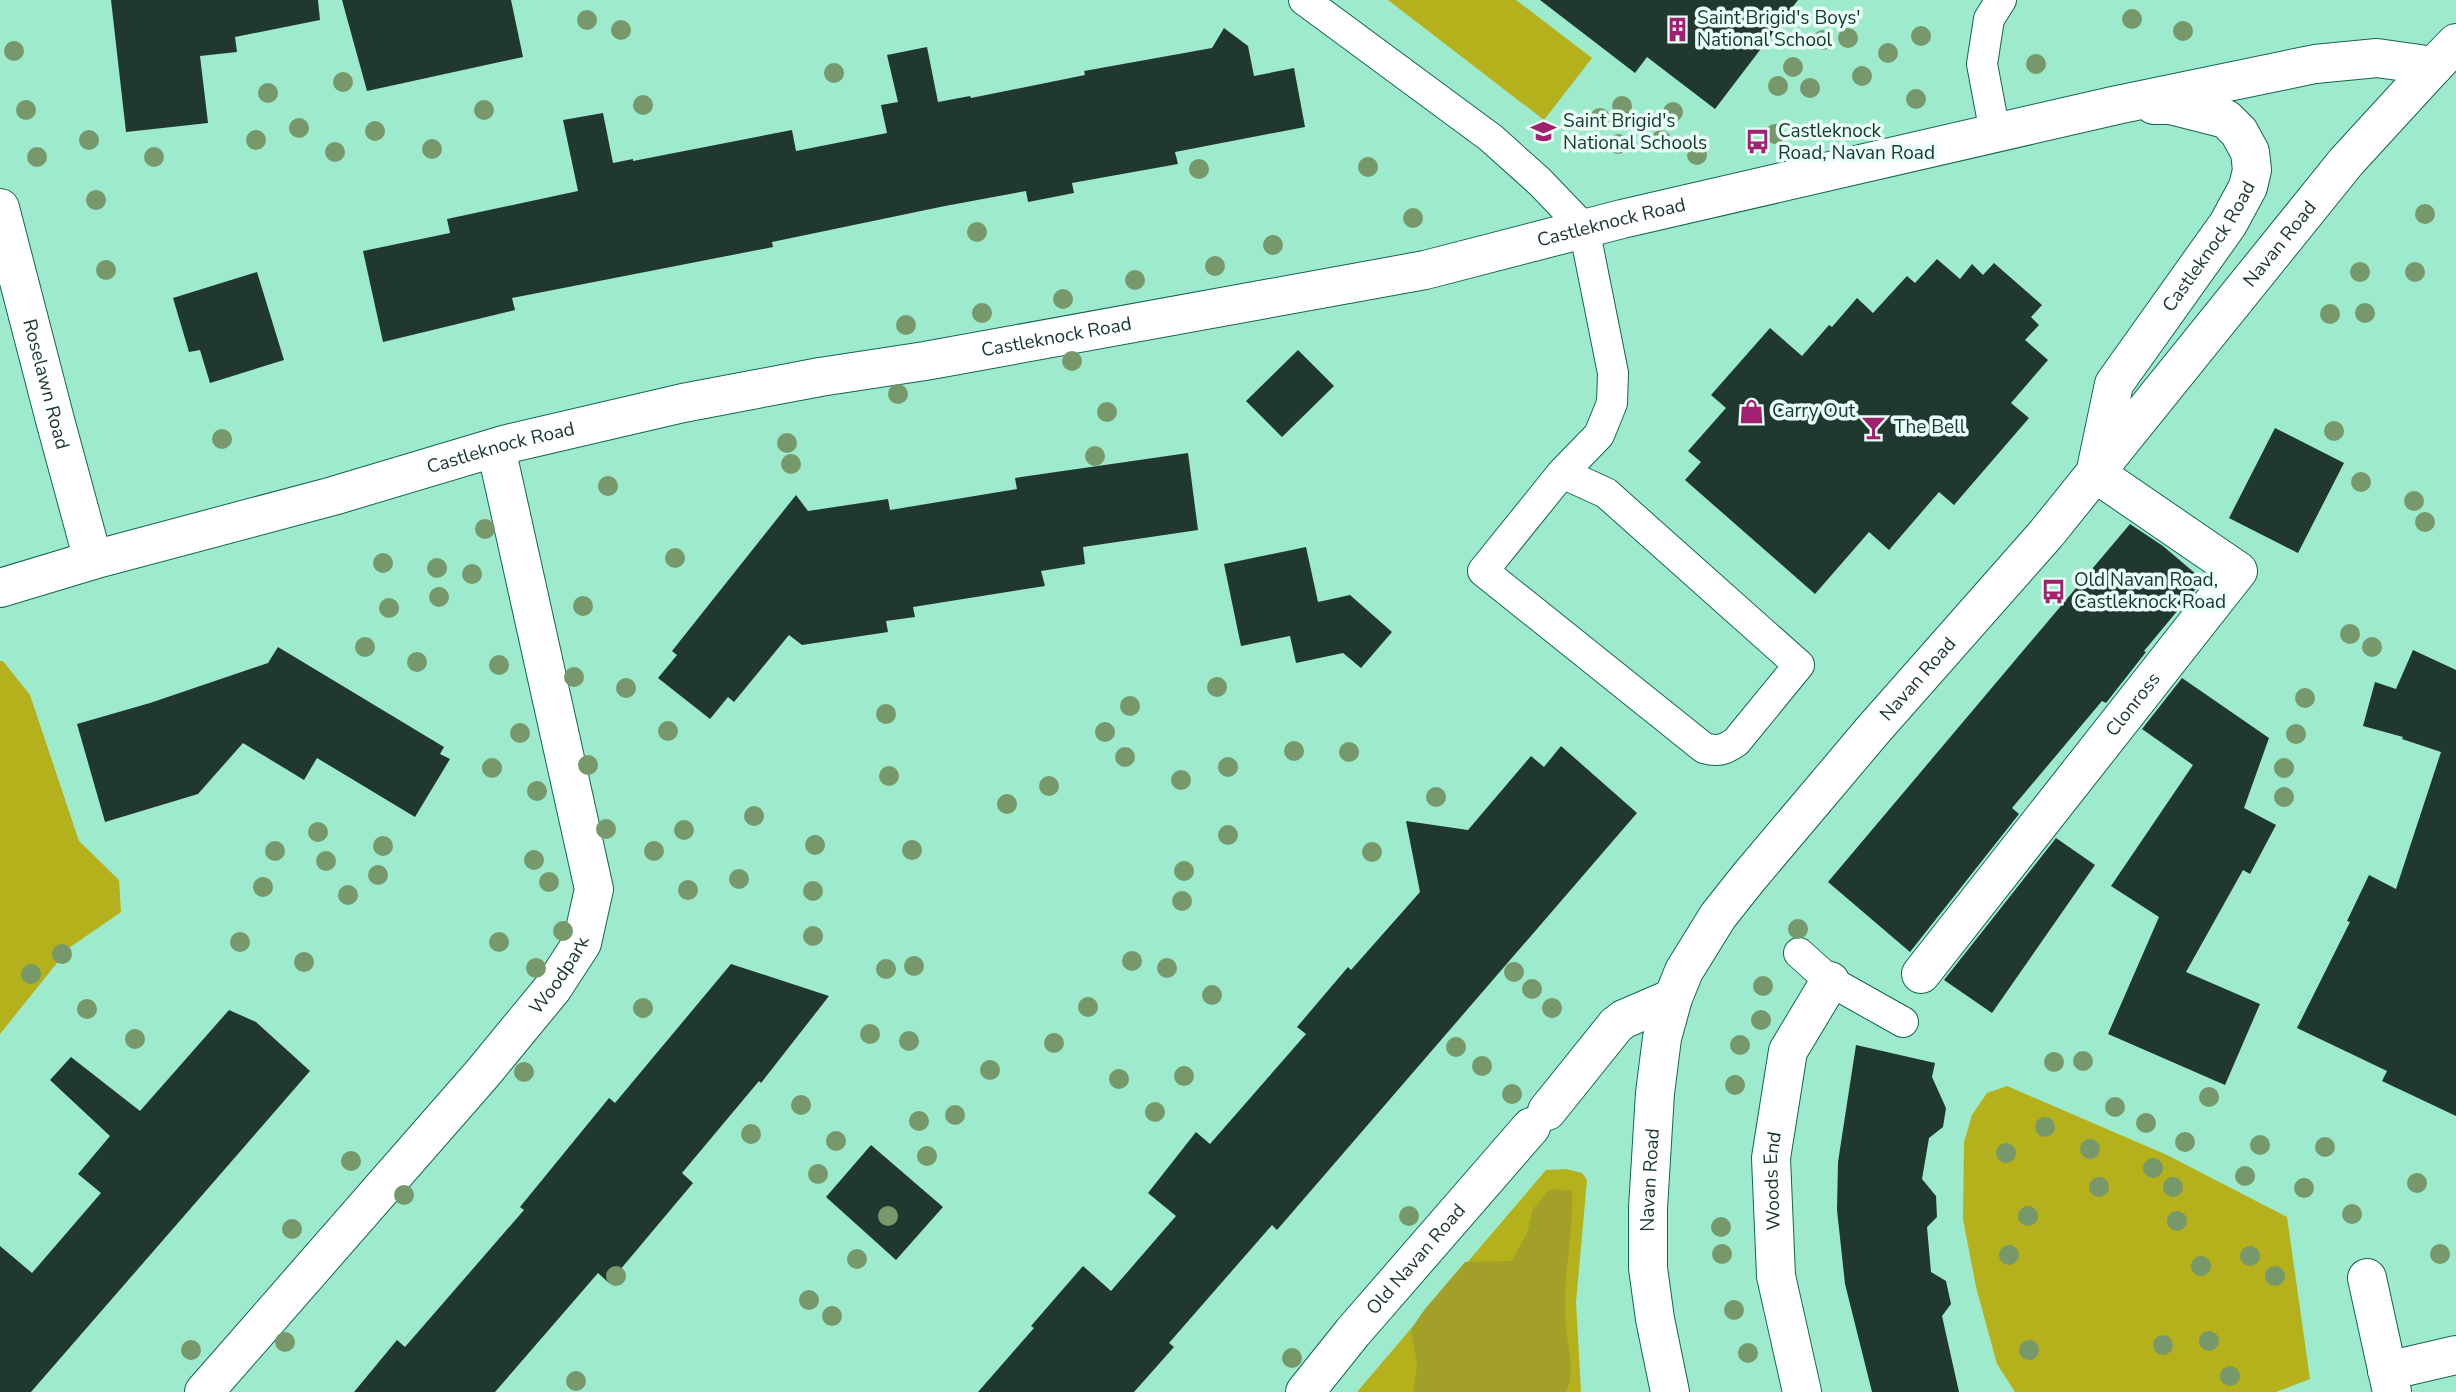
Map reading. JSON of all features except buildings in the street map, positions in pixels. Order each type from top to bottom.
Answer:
[{"type":"main road","name":"Castleknock Road","points":[[0,588],[496,448],[695,400],[1425,270],[1584,228],[2117,105],[2315,64],[2445,54]]},
{"type":"main road","name":"Navan Road","points":[[1670,1392],[1648,1268],[1648,1208],[1655,1093],[1662,1038],[1672,998],[1684,971],[1718,916],[1749,877],[2046,534],[2346,162],[2445,54]]},
{"type":"main road","name":"Castleknock Road","points":[[2095,472],[2114,384],[2228,224],[2248,187],[2252,170],[2250,152],[2239,132],[2226,118],[2171,105],[2117,105]]},
{"type":"main road","name":"Roselawn Road","points":[[0,208],[93,560]]},
{"type":"main road","name":"Woodpark","points":[[204,1392],[482,1074],[552,989],[582,943],[594,889],[496,448]]},
{"type":"main road","name":"Clonross","points":[[1921,974],[2238,571],[2095,472]]},
{"type":"main road","name":"Woods End","points":[[1802,1392],[1776,1276],[1771,1158],[1788,1051],[1830,981]]},
{"type":"main road","name":"Old Navan Road","points":[[1305,1392],[1353,1332],[1539,1119],[1616,1025],[1672,998]]},
{"type":"main road","points":[[2367,1278],[2390,1381],[2456,1355]]},
{"type":"lane","points":[[1304,0],[1491,138],[1540,182],[1584,228],[1614,373],[1612,403],[1599,435],[1562,473],[1483,571],[1704,748],[1724,750],[1736,742],[1799,665],[1606,493],[1562,473]]},
{"type":"lane","points":[[1995,133],[1982,64],[1990,19],[2001,0]]},
{"type":"lane","points":[[1799,953],[1830,981],[1903,1022]]},
{"type":"shaded area","points":[[1388,0],[1516,0],[1592,58],[1544,120]]},
{"type":"shaded area","points":[[0,661],[3,661],[30,695],[79,841],[119,880],[121,912],[69,948],[0,1034]]},
{"type":"shaded area","points":[[2007,1086],[2167,1155],[2287,1217],[2310,1379],[2276,1392],[2015,1392],[1997,1364],[1976,1287],[1963,1219],[1964,1142],[1972,1115],[1987,1093]]},
{"type":"shaded area","points":[[1566,1169],[1582,1173],[1587,1180],[1576,1302],[1581,1392],[1357,1392],[1546,1170]]},
{"type":"shaded area","points":[[1550,1189],[1572,1191],[1565,1311],[1571,1377],[1566,1392],[1413,1392],[1417,1365],[1411,1329],[1465,1262],[1512,1261],[1527,1233],[1533,1209]]},
{"type":"place","name":"Saint Brigid's Boys' National School","points":[[1677,29]]},
{"type":"place","name":"Saint Brigid's National Schools","points":[[1543,132]]},
{"type":"place","name":"Castleknock Road, Navan Road","points":[[1758,142]]},
{"type":"place","name":"Carry Out","points":[[1752,411]]},
{"type":"place","name":"The Bell","points":[[1874,427]]},
{"type":"place","name":"Old Navan Road, Castleknock Road","points":[[2054,591]]}]
